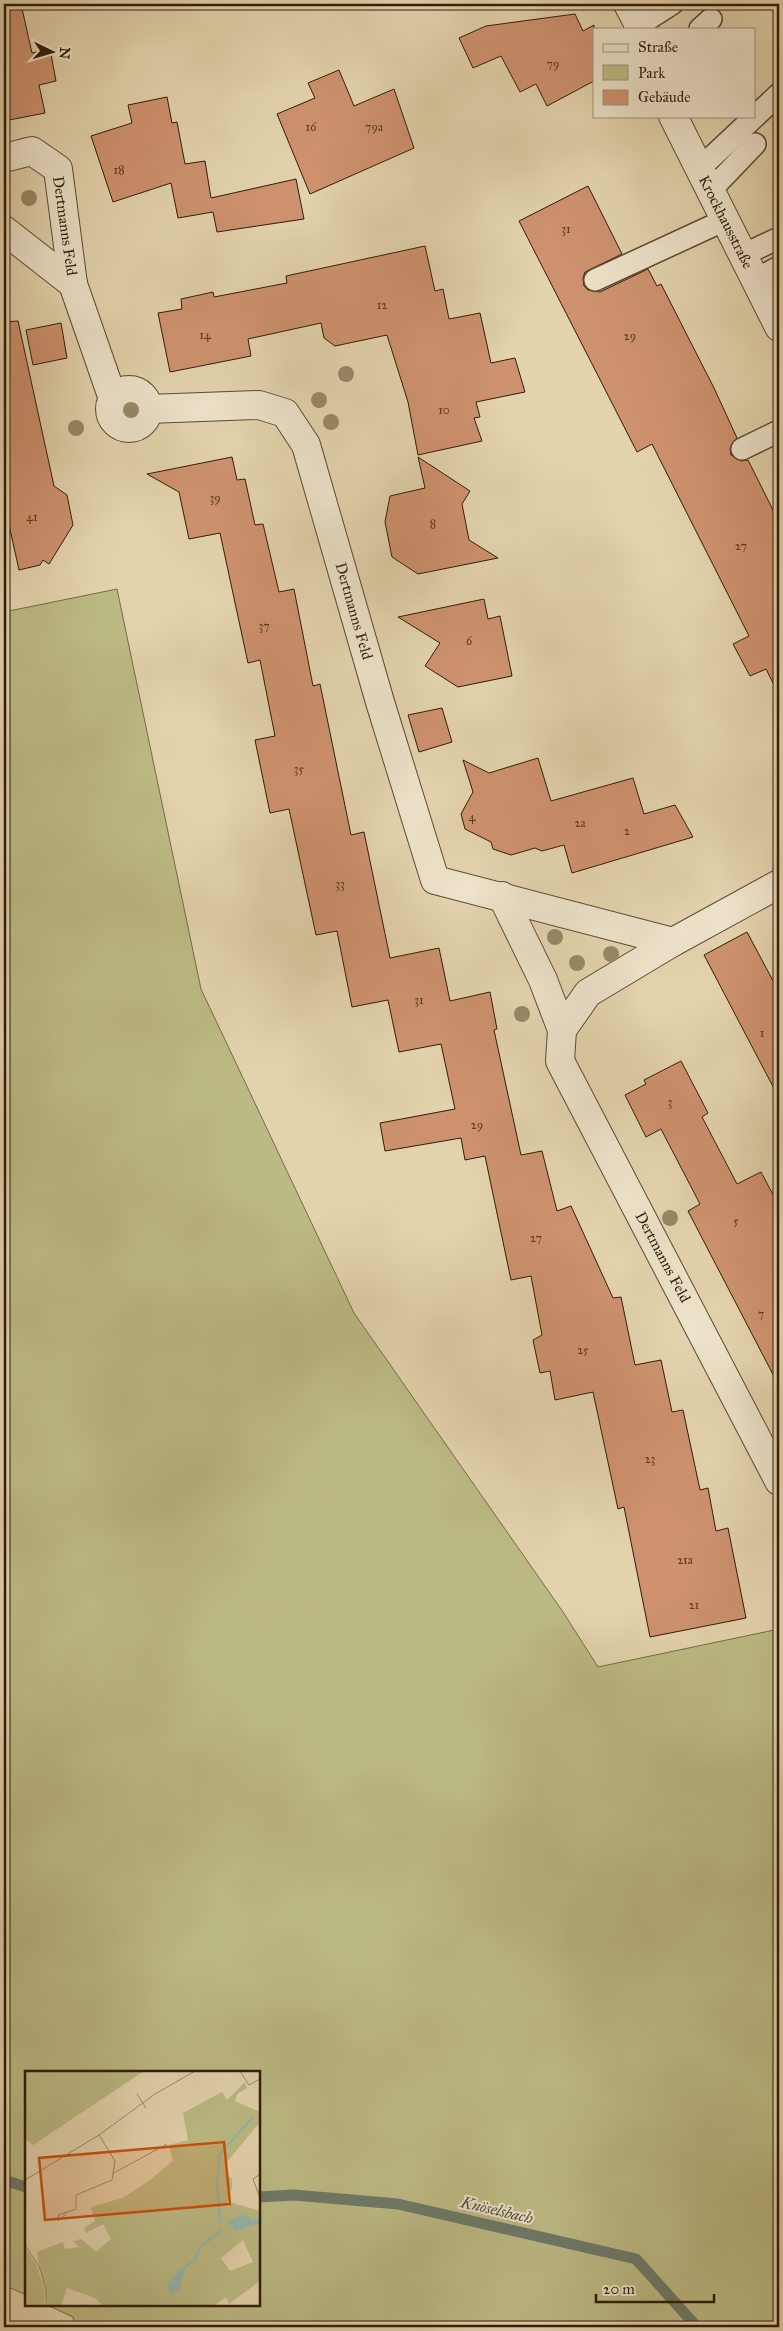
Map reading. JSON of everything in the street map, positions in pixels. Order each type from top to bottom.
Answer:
[{"type":"street","name":"Krockhausstraße","points":[[674,118],[779,327]]},
{"type":"street","name":"Dertmanns Feld","points":[[4,158],[32,151],[58,170],[73,284],[113,399],[111,414],[121,426],[135,427],[142,423],[148,409],[259,405],[285,414],[306,445],[380,702],[435,880],[673,942]]},
{"type":"street","name":"Dertmanns Feld","points":[[4,230],[73,284]]},
{"type":"street","points":[[562,1030],[588,994],[673,942],[779,884]]},
{"type":"street","name":"Dertmanns Feld","points":[[502,896],[543,980],[562,1030],[560,1061],[779,1481]]},
{"type":"lane","points":[[636,19],[672,4]]},
{"type":"lane","points":[[705,180],[779,94]]},
{"type":"lane","points":[[705,180],[755,144]]},
{"type":"lane","points":[[595,280],[725,220]]},
{"type":"lane","points":[[743,255],[779,238]]},
{"type":"lane","points":[[755,280],[779,267]]},
{"type":"lane","points":[[742,449],[779,431]]},
{"type":"green space","points":[[117,589],[201,989],[354,1313],[563,1612],[598,1667],[779,1629],[779,2327],[75,2327],[73,2317],[49,2306],[260,2306],[260,2071],[25,2071],[25,2295],[4,2285],[4,612]]},
{"type":"building","points":[[4,4],[21,4],[32,53],[50,49],[56,81],[39,85],[45,113],[4,121]]},
{"type":"building","points":[[575,14],[583,31],[594,25],[593,82],[547,106],[536,84],[520,92],[501,56],[473,68],[459,38],[486,26]]},
{"type":"building","points":[[339,70],[354,106],[394,89],[414,148],[310,194],[277,114],[315,98],[308,83]]},
{"type":"building","points":[[167,97],[172,123],[177,122],[185,164],[205,161],[211,198],[296,179],[304,219],[217,232],[213,212],[178,218],[171,183],[113,202],[91,136],[132,123],[128,105]]},
{"type":"building","points":[[588,186],[622,254],[585,272],[583,278],[584,286],[588,290],[600,292],[648,269],[657,286],[661,284],[714,388],[737,438],[730,448],[731,455],[741,461],[748,460],[779,522],[779,695],[766,669],[750,676],[733,644],[749,636],[652,444],[637,452],[519,221]]},
{"type":"building","points":[[425,246],[435,291],[443,289],[449,319],[480,313],[491,363],[515,358],[525,392],[476,402],[480,417],[474,418],[482,441],[418,455],[408,402],[387,335],[335,346],[324,338],[321,323],[248,339],[251,356],[170,372],[158,313],[182,309],[181,299],[213,292],[214,297],[287,283],[286,276]]},
{"type":"building","points":[[18,321],[54,486],[67,495],[73,525],[49,564],[43,560],[40,565],[19,570],[4,502],[4,322]]},
{"type":"building","points":[[61,323],[67,358],[33,365],[26,330]]},
{"type":"building","points":[[232,457],[237,480],[245,479],[255,525],[263,524],[279,592],[294,589],[313,686],[320,684],[351,835],[364,832],[390,958],[439,948],[450,1001],[490,992],[497,1029],[494,1030],[521,1155],[542,1151],[557,1211],[571,1206],[613,1298],[621,1297],[635,1365],[661,1360],[672,1412],[683,1410],[700,1490],[708,1488],[716,1531],[728,1528],[746,1618],[650,1637],[624,1507],[618,1509],[593,1392],[555,1400],[550,1371],[540,1373],[533,1340],[542,1335],[531,1276],[511,1280],[485,1156],[465,1160],[461,1138],[385,1151],[380,1123],[455,1109],[441,1044],[399,1052],[388,1000],[352,1007],[337,931],[316,935],[289,809],[270,813],[255,740],[275,736],[260,660],[248,663],[220,533],[189,539],[179,492],[147,474]]},
{"type":"building","points":[[418,457],[470,491],[462,504],[469,540],[498,558],[418,574],[392,557],[385,522],[390,496],[425,488]]},
{"type":"building","points":[[484,599],[488,619],[500,616],[512,676],[458,687],[425,666],[440,643],[398,617]]},
{"type":"building","points":[[442,708],[452,742],[419,752],[408,715]]},
{"type":"building","points":[[538,758],[551,801],[633,778],[644,814],[675,805],[693,837],[572,873],[564,845],[542,851],[535,848],[511,855],[493,849],[491,842],[465,829],[461,814],[473,792],[463,760],[489,773]]},
{"type":"building","points":[[747,932],[779,992],[779,1098],[704,955]]},
{"type":"building","points":[[681,1061],[708,1113],[702,1117],[737,1184],[761,1172],[779,1206],[779,1386],[688,1211],[700,1204],[661,1129],[646,1137],[625,1095],[646,1084],[644,1080]]},
{"type":"waterway","name":"Knöselsbach","points":[[4,2180],[25,2187]]},
{"type":"waterway","name":"Knöselsbach","points":[[260,2197],[294,2195],[398,2204],[636,2259],[697,2327]]}]
